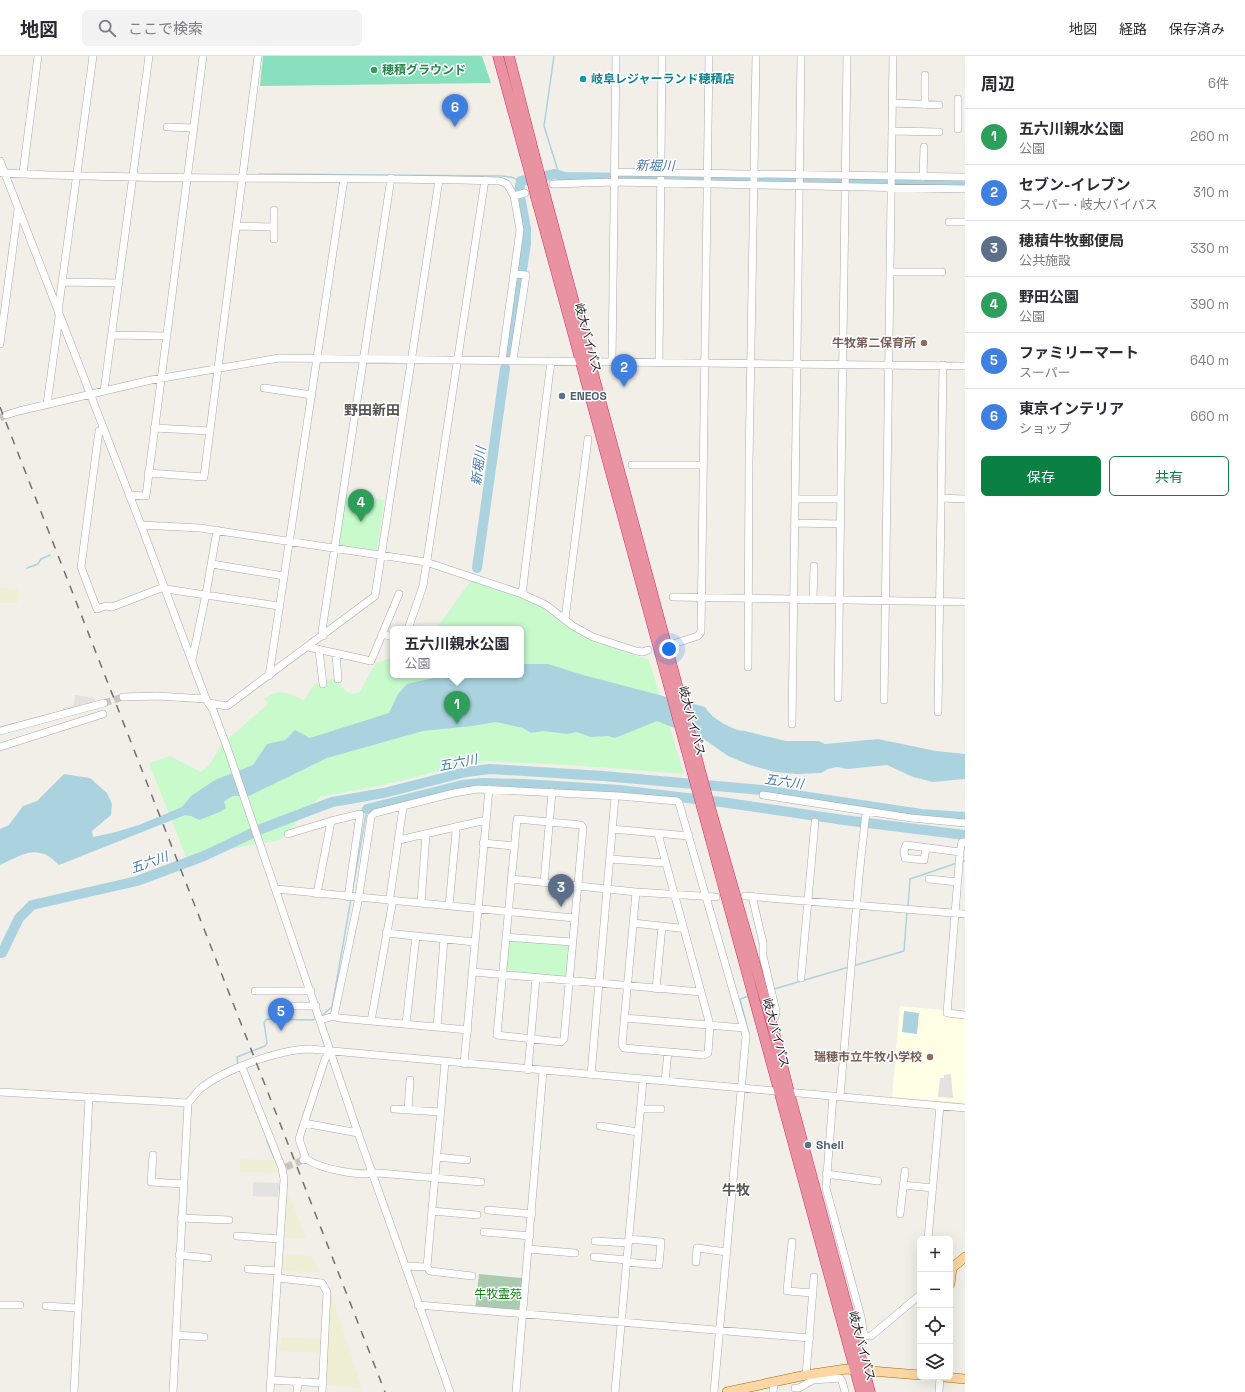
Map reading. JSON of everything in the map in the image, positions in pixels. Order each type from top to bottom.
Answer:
[{"type":"highway","name":"岐大バイパス","points":[[498,56],[535,175]]},
{"type":"highway","name":"岐大バイパス","points":[[509,56],[540,196],[860,1370],[870,1392]]},
{"type":"highway","name":"岐大バイパス","points":[[707,812],[771,1020],[784,1092]]},
{"type":"highway","name":"岐大バイパス","points":[[860,1370],[861,1392]]},
{"type":"main road","points":[[953,1267],[965,1257]]},
{"type":"main road","points":[[728,1392],[795,1386],[806,1375],[846,1369],[917,1375]]},
{"type":"main road","points":[[953,1378],[965,1379]]},
{"type":"street","points":[[22,173],[38,56]]},
{"type":"street","points":[[47,404],[93,56]]},
{"type":"street","points":[[104,391],[149,56]]},
{"type":"street","points":[[129,495],[146,496],[203,56]]},
{"type":"street","points":[[148,474],[204,477],[220,367],[236,226],[258,56]]},
{"type":"street","points":[[612,362],[616,56]]},
{"type":"street","points":[[659,362],[662,56]]},
{"type":"street","points":[[676,643],[698,636],[701,632],[700,597],[709,56]]},
{"type":"street","points":[[748,668],[756,56]]},
{"type":"street","points":[[792,724],[801,56]]},
{"type":"street","points":[[838,698],[847,56]]},
{"type":"street","points":[[884,700],[893,56]]},
{"type":"street","points":[[925,74],[925,105]]},
{"type":"street","points":[[958,99],[962,114],[958,129]]},
{"type":"street","points":[[892,103],[939,105]]},
{"type":"street","points":[[167,127],[193,128]]},
{"type":"street","points":[[892,131],[939,132]]},
{"type":"street","points":[[923,177],[924,147]]},
{"type":"street","points":[[0,161],[2,173],[18,208],[141,525],[207,701],[228,750],[358,1133],[450,1392]]},
{"type":"street","points":[[2,173],[133,177],[391,178],[500,181],[507,184],[515,196],[520,230],[502,360]]},
{"type":"street","points":[[553,184],[614,177],[891,182],[965,189]]},
{"type":"street","points":[[846,181],[891,182],[923,177],[965,177]]},
{"type":"street","points":[[323,636],[322,631],[391,178]]},
{"type":"street","points":[[269,676],[344,179]]},
{"type":"street","points":[[123,697],[157,696],[207,701],[227,706],[375,596],[410,359],[439,180]]},
{"type":"street","points":[[409,626],[423,586],[484,180]]},
{"type":"street","points":[[515,196],[525,193]]},
{"type":"street","points":[[0,344],[18,208]]},
{"type":"street","points":[[274,210],[274,239]]},
{"type":"street","points":[[949,222],[965,222]]},
{"type":"street","points":[[236,226],[274,227]]},
{"type":"street","points":[[890,272],[942,272]]},
{"type":"street","points":[[513,360],[526,275],[515,274]]},
{"type":"street","points":[[63,282],[119,283]]},
{"type":"street","points":[[112,335],[166,336]]},
{"type":"street","points":[[6,415],[161,378],[279,358],[317,357],[456,360],[585,360],[612,362],[965,366]]},
{"type":"street","points":[[522,594],[551,361]]},
{"type":"street","points":[[938,712],[943,365]]},
{"type":"street","points":[[264,388],[312,395]]},
{"type":"street","points":[[154,428],[210,431]]},
{"type":"street","points":[[99,431],[81,567],[97,609],[106,606],[112,607],[165,588],[279,606]]},
{"type":"street","points":[[565,620],[588,439]]},
{"type":"street","points":[[632,465],[703,465]]},
{"type":"street","points":[[941,498],[965,499]]},
{"type":"street","points":[[795,499],[841,499]]},
{"type":"street","points":[[795,524],[841,524]]},
{"type":"street","points":[[141,525],[217,530],[426,562],[522,594],[546,605],[565,620],[593,637],[636,652],[648,650]]},
{"type":"street","points":[[192,660],[212,564],[217,530]]},
{"type":"street","points":[[212,564],[284,576]]},
{"type":"street","points":[[813,600],[814,566]]},
{"type":"street","points":[[308,647],[371,661],[398,594]]},
{"type":"street","points":[[673,597],[794,600],[881,599],[886,601],[965,602]]},
{"type":"street","points":[[382,634],[390,636]]},
{"type":"street","points":[[319,650],[323,684]]},
{"type":"street","points":[[336,654],[338,678]]},
{"type":"street","points":[[0,731],[104,703]]},
{"type":"street","points":[[0,748],[103,714]]},
{"type":"street","points":[[464,1064],[489,789]]},
{"type":"street","points":[[334,1016],[359,898],[371,817],[375,813],[454,793],[489,789],[615,797],[619,796],[677,801],[679,803],[689,836],[746,1036],[714,1392]]},
{"type":"street","points":[[544,883],[552,792]]},
{"type":"street","points":[[763,795],[866,812],[943,822],[965,823]]},
{"type":"street","points":[[591,1075],[615,797]]},
{"type":"street","points":[[371,1021],[392,905],[390,901],[403,807]]},
{"type":"street","points":[[866,812],[851,966],[826,1174],[826,1188],[861,1317],[864,1336],[871,1336],[917,1298]]},
{"type":"street","points":[[288,834],[330,821],[360,814],[361,816],[348,897]]},
{"type":"street","points":[[517,819],[550,823],[581,825],[583,828],[564,1039],[561,1042],[498,1035],[517,819]]},
{"type":"street","points":[[398,840],[486,820]]},
{"type":"street","points":[[317,894],[330,821]]},
{"type":"street","points":[[801,978],[815,822]]},
{"type":"street","points":[[449,906],[456,832],[454,827]]},
{"type":"street","points":[[612,829],[689,836]]},
{"type":"street","points":[[421,903],[426,834]]},
{"type":"street","points":[[636,892],[622,1044],[624,1048],[704,1055],[708,1053],[710,1025],[658,834]]},
{"type":"street","points":[[484,842],[514,846]]},
{"type":"street","points":[[965,842],[962,842],[960,883],[948,1013],[965,1015]]},
{"type":"street","points":[[926,848],[961,861]]},
{"type":"street","points":[[610,859],[665,863]]},
{"type":"street","points":[[511,879],[636,892],[707,898],[716,897]]},
{"type":"street","points":[[929,879],[960,883]]},
{"type":"street","points":[[276,889],[574,918]]},
{"type":"street","points":[[771,1020],[775,1017],[776,1010],[763,956],[763,943],[748,896],[965,914]]},
{"type":"street","points":[[633,924],[683,927]]},
{"type":"street","points":[[656,989],[662,926]]},
{"type":"street","points":[[386,933],[475,942]]},
{"type":"street","points":[[406,1024],[416,936]]},
{"type":"street","points":[[506,937],[572,942]]},
{"type":"street","points":[[436,1027],[444,939]]},
{"type":"street","points":[[473,972],[568,982],[700,992]]},
{"type":"street","points":[[528,1070],[536,978]]},
{"type":"street","points":[[255,991],[311,991]]},
{"type":"street","points":[[284,1006],[316,1006]]},
{"type":"street","points":[[320,1020],[334,1016],[468,1030]]},
{"type":"street","points":[[625,1018],[744,1028]]},
{"type":"street","points":[[173,1392],[188,1103],[201,1089],[242,1067],[279,1053],[296,1049],[330,1051],[528,1070],[965,1108]]},
{"type":"street","points":[[330,1051],[325,1059],[299,1139],[304,1160],[343,1171],[366,1175],[373,1174],[481,1182]]},
{"type":"street","points":[[665,1082],[668,1052]]},
{"type":"street","points":[[427,1267],[445,1062]]},
{"type":"street","points":[[242,1067],[284,1167],[270,1392]]},
{"type":"street","points":[[516,1392],[543,1071]]},
{"type":"street","points":[[408,1110],[410,1080]]},
{"type":"street","points":[[615,1392],[643,1080]]},
{"type":"street","points":[[0,1092],[188,1103]]},
{"type":"street","points":[[74,1392],[77,1308],[89,1097]]},
{"type":"street","points":[[928,1236],[940,1106]]},
{"type":"street","points":[[394,1109],[440,1112]]},
{"type":"street","points":[[640,1109],[661,1109]]},
{"type":"street","points":[[304,1123],[358,1133]]},
{"type":"street","points":[[600,1126],[638,1132]]},
{"type":"street","points":[[153,1155],[151,1182],[183,1184]]},
{"type":"street","points":[[437,1157],[467,1160]]},
{"type":"street","points":[[900,1214],[905,1171]]},
{"type":"street","points":[[826,1174],[876,1181]]},
{"type":"street","points":[[904,1186],[933,1188]]},
{"type":"street","points":[[488,1210],[532,1214]]},
{"type":"street","points":[[432,1211],[477,1215]]},
{"type":"street","points":[[181,1218],[229,1220]]},
{"type":"street","points":[[484,1232],[530,1236]]},
{"type":"street","points":[[237,1236],[280,1239]]},
{"type":"street","points":[[594,1257],[659,1265],[661,1242],[596,1241]]},
{"type":"street","points":[[792,1242],[787,1292],[813,1293]]},
{"type":"street","points":[[696,1262],[697,1248],[727,1252]]},
{"type":"street","points":[[528,1249],[575,1253]]},
{"type":"street","points":[[179,1255],[208,1258]]},
{"type":"street","points":[[405,1266],[427,1267],[430,1271],[472,1276]]},
{"type":"street","points":[[248,1269],[322,1283],[325,1285],[327,1292],[322,1392]]},
{"type":"street","points":[[806,1375],[814,1277]]},
{"type":"street","points":[[0,1305],[20,1305]]},
{"type":"street","points":[[418,1305],[810,1338]]},
{"type":"street","points":[[46,1306],[77,1308]]},
{"type":"street","points":[[176,1334],[204,1337]]},
{"type":"street","points":[[795,1386],[799,1388],[813,1380],[840,1378],[846,1392]]},
{"type":"street","points":[[271,1380],[322,1383]]},
{"type":"street","points":[[939,1392],[940,1380]]},
{"type":"street","points":[[297,1392],[298,1381]]},
{"type":"shaded area","points":[[0,588],[19,589],[17,603],[0,603]]},
{"type":"shaded area","points":[[75,695],[94,698],[96,704],[63,713],[63,708],[74,705]]},
{"type":"shaded area","name":"瑞穂市立牛牧小学校","points":[[900,1006],[943,1010],[944,1016],[965,1018],[965,1103],[892,1097]]},
{"type":"shaded area","points":[[951,1074],[953,1098],[938,1097],[940,1078],[944,1078],[944,1075]]},
{"type":"shaded area","points":[[240,1159],[274,1160],[278,1173],[239,1172]]},
{"type":"shaded area","points":[[253,1182],[279,1183],[278,1197],[253,1196]]},
{"type":"shaded area","points":[[286,1193],[288,1193],[307,1239],[285,1238]]},
{"type":"shaded area","points":[[283,1254],[313,1256],[320,1272],[282,1271]]},
{"type":"shaded area","points":[[330,1292],[332,1296],[362,1389],[325,1385]]},
{"type":"shaded area","points":[[281,1337],[321,1339],[320,1353],[280,1351]]},
{"type":"green space","name":"穂積グラウンド","points":[[263,56],[482,56],[491,83],[260,86]]},
{"type":"green space","points":[[345,495],[384,500],[377,551],[338,545]]},
{"type":"green space","points":[[472,579],[530,599],[570,628],[593,641],[649,660],[684,774],[570,765],[479,761],[383,785],[320,797],[280,840],[186,857],[149,763],[170,756],[201,772],[210,764],[222,744],[268,704],[264,699],[275,694],[284,693],[304,700],[315,684],[337,678],[340,686],[350,694],[359,693],[376,663],[390,658],[390,678],[524,678],[524,626],[438,626]]},
{"type":"green space","points":[[509,941],[567,944],[570,946],[566,977],[506,971]]},
{"type":"green space","name":"牛牧霊苑","points":[[479,1274],[522,1278],[519,1313],[475,1310]]},
{"type":"water","points":[[524,664],[548,664],[583,675],[705,707],[717,719],[735,729],[786,741],[819,741],[825,744],[878,739],[936,751],[965,754],[965,779],[933,782],[913,777],[887,765],[847,769],[837,767],[828,769],[821,773],[797,774],[775,772],[750,765],[728,756],[705,740],[657,721],[615,738],[608,736],[590,737],[576,732],[568,734],[543,731],[531,733],[523,728],[496,722],[423,731],[327,758],[249,796],[233,796],[224,801],[226,808],[220,812],[199,820],[185,815],[59,865],[51,858],[37,852],[24,854],[0,865],[0,829],[9,825],[23,806],[37,801],[64,774],[90,778],[107,793],[112,804],[111,815],[92,831],[93,837],[112,833],[139,825],[182,807],[191,796],[215,780],[253,765],[267,744],[285,740],[295,730],[310,738],[389,713],[398,694],[407,684],[434,678],[524,678]]},
{"type":"water","points":[[904,1011],[919,1013],[917,1034],[902,1032]]},
{"type":"waterway","points":[[554,56],[544,126],[559,174]]},
{"type":"waterway","points":[[259,174],[502,176],[511,177],[521,181]]},
{"type":"waterway","name":"新堀川","points":[[509,353],[526,244],[526,229],[519,191],[521,181],[555,174],[565,177],[965,182]]},
{"type":"waterway","name":"新堀川","points":[[477,568],[505,368]]},
{"type":"waterway","points":[[27,568],[38,564],[41,559],[50,555]]},
{"type":"waterway","name":"五六川","points":[[0,953],[2,953],[19,918],[32,905],[137,881],[204,856],[261,829],[332,802],[384,793],[466,772],[490,769],[603,776],[762,790],[921,814],[965,817]]},
{"type":"waterway","points":[[367,809],[462,785],[483,783],[524,784],[619,790],[721,802],[844,820],[965,835]]},
{"type":"waterway","points":[[352,893],[367,809]]},
{"type":"waterway","points":[[961,862],[965,861]]},
{"type":"waterway","points":[[908,907],[910,879],[957,863]]},
{"type":"waterway","points":[[321,1016],[332,1007],[351,899]]},
{"type":"waterway","points":[[853,966],[904,951],[907,911]]},
{"type":"waterway","points":[[774,989],[849,967]]},
{"type":"waterway","points":[[749,996],[740,999],[749,1034]]},
{"type":"waterway","points":[[238,1065],[237,1057],[265,1046],[267,1043],[264,1022],[267,1019],[316,1019]]},
{"type":"waterway","points":[[267,1141],[274,1158]]},
{"type":"tunnel","points":[[0,418],[6,415]]},
{"type":"tunnel","points":[[104,703],[123,697]]},
{"type":"tunnel","points":[[286,1167],[303,1160]]},
{"type":"railway","points":[[0,407],[385,1392]]},
{"type":"place","name":"穂積グラウンド","points":[[374,70]]},
{"type":"place","name":"岐阜レジャーランド穂積店","points":[[583,79]]},
{"type":"place","name":"東京インテリア","points":[[455,127]]},
{"type":"place","name":"牛牧第二保育所","points":[[924,343]]},
{"type":"place","name":"セブン-イレブン","points":[[624,387]]},
{"type":"place","name":"ENEOS","points":[[562,396]]},
{"type":"place","name":"野田公園","points":[[361,522]]},
{"type":"place","name":"五六川親水公園","points":[[457,724]]},
{"type":"place","name":"穂積牛牧郵便局","points":[[561,907]]},
{"type":"place","name":"ファミリーマート","points":[[281,1031]]},
{"type":"place","name":"瑞穂市立牛牧小学校","points":[[930,1057]]},
{"type":"place","name":"Shell","points":[[808,1145]]},
{"type":"district","name":"野田新田","points":[[372,410]]},
{"type":"district","name":"牛牧","points":[[736,1190]]}]
